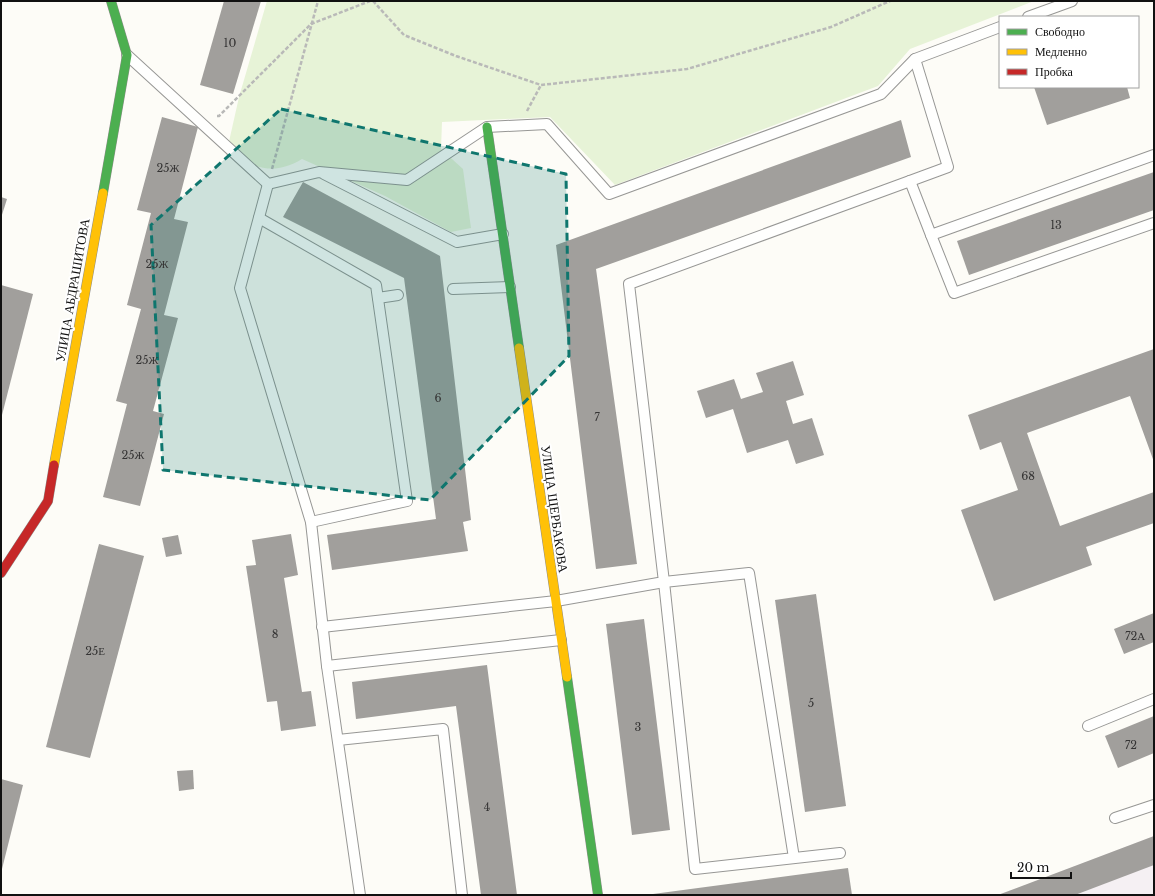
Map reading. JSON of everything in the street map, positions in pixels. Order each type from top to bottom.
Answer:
[{"type":"street","name":"УЛИЦА АБДРАШИТОВА","points":[[1,573],[48,501],[127,55],[111,1]]},
{"type":"street","name":"УЛИЦА ЩЕРБАКОВА","points":[[487,127],[598,895]]},
{"type":"lane","points":[[1031,16],[1072,1]]},
{"type":"lane","points":[[268,184],[319,172],[407,180],[487,127],[547,124],[609,194],[881,94],[915,58],[999,27]]},
{"type":"lane","points":[[127,55],[268,184]]},
{"type":"lane","points":[[840,853],[695,868],[664,582],[629,284],[948,167],[915,58]]},
{"type":"lane","points":[[931,235],[1154,155]]},
{"type":"lane","points":[[319,172],[457,242],[503,234]]},
{"type":"lane","points":[[910,181],[954,293],[1154,223]]},
{"type":"lane","points":[[268,184],[240,288],[311,522],[327,666],[360,895]]},
{"type":"lane","points":[[259,218],[376,285],[407,502],[311,522]]},
{"type":"lane","points":[[453,289],[510,287]]},
{"type":"lane","points":[[378,298],[398,295]]},
{"type":"lane","points":[[322,627],[556,601],[664,582],[749,573],[794,858]]},
{"type":"lane","points":[[327,666],[561,640]]},
{"type":"lane","points":[[1088,726],[1154,699]]},
{"type":"lane","points":[[338,740],[443,729],[462,895]]},
{"type":"lane","points":[[1115,818],[1154,804]]},
{"type":"path","points":[[268,184],[318,1]]},
{"type":"path","points":[[212,114],[219,116],[311,24],[371,1],[404,35],[456,56],[541,85],[687,69],[831,27],[890,1]]},
{"type":"path","points":[[519,125],[541,85]]},
{"type":"highlighted area","points":[[281,109],[566,174],[569,356],[430,500],[163,470],[151,225]]},
{"type":"shaded area","points":[[1154,836],[1154,895],[997,895],[1023,886]]},
{"type":"green space","points":[[267,1],[1034,1],[910,49],[878,86],[615,185],[550,117],[442,122],[441,149],[463,169],[471,228],[451,232],[385,196],[302,159],[282,168],[273,169],[255,166],[226,155],[239,97]]},
{"type":"building","points":[[224,1],[261,1],[233,94],[200,85]]},
{"type":"building","points":[[1034,88],[1127,88],[1130,98],[1047,125]]},
{"type":"building","points":[[162,117],[198,127],[174,219],[188,222],[164,315],[178,318],[153,411],[164,414],[140,506],[103,497],[127,404],[116,401],[141,309],[127,305],[151,213],[137,210]]},
{"type":"building","points":[[901,120],[911,157],[596,269],[637,564],[596,569],[556,245]]},
{"type":"building","points":[[1154,172],[1154,210],[969,275],[957,241]]},
{"type":"building","points":[[303,182],[440,256],[471,520],[463,522],[468,551],[332,570],[327,535],[436,519],[404,278],[283,217]]},
{"type":"building","points":[[1,197],[7,199],[1,218]]},
{"type":"building","points":[[1,285],[33,294],[2,415],[1,414]]},
{"type":"building","points":[[1154,349],[1154,462],[1130,396],[1027,433],[1060,526],[1154,492],[1154,523],[1086,547],[1092,565],[994,601],[961,510],[1018,490],[1001,442],[980,450],[968,415]]},
{"type":"building","points":[[793,361],[804,395],[786,401],[793,424],[812,418],[824,455],[796,464],[788,440],[747,453],[733,409],[706,418],[697,391],[734,379],[741,399],[763,392],[756,373]]},
{"type":"building","points":[[291,534],[298,575],[284,578],[302,692],[311,691],[316,726],[281,731],[277,701],[267,702],[246,566],[256,565],[252,540]]},
{"type":"building","points":[[178,535],[182,554],[166,557],[162,538]]},
{"type":"building","points":[[99,544],[144,556],[90,758],[46,747]]},
{"type":"building","points":[[816,594],[846,806],[805,812],[775,600]]},
{"type":"building","points":[[1154,613],[1154,642],[1124,654],[1114,629]]},
{"type":"building","points":[[644,619],[670,830],[632,835],[606,624]]},
{"type":"building","points":[[487,665],[517,895],[481,895],[456,706],[356,719],[352,682]]},
{"type":"building","points":[[1154,716],[1154,753],[1118,768],[1105,736]]},
{"type":"building","points":[[193,770],[194,789],[179,791],[177,771]]},
{"type":"building","points":[[1,779],[23,785],[2,869],[1,869]]},
{"type":"building","points":[[1154,836],[1154,865],[1075,895],[998,895]]},
{"type":"building","points":[[848,868],[852,895],[653,895],[653,894]]},
{"type":"traffic: fast","points":[[103,193],[127,55],[111,1]]},
{"type":"traffic: fast","points":[[487,127],[519,348]]},
{"type":"traffic: fast","points":[[567,677],[598,895]]},
{"type":"traffic: slow","points":[[54,465],[103,193]]},
{"type":"traffic: slow","points":[[519,348],[567,677]]},
{"type":"traffic: jam","points":[[1,573],[48,501],[54,465]]}]
